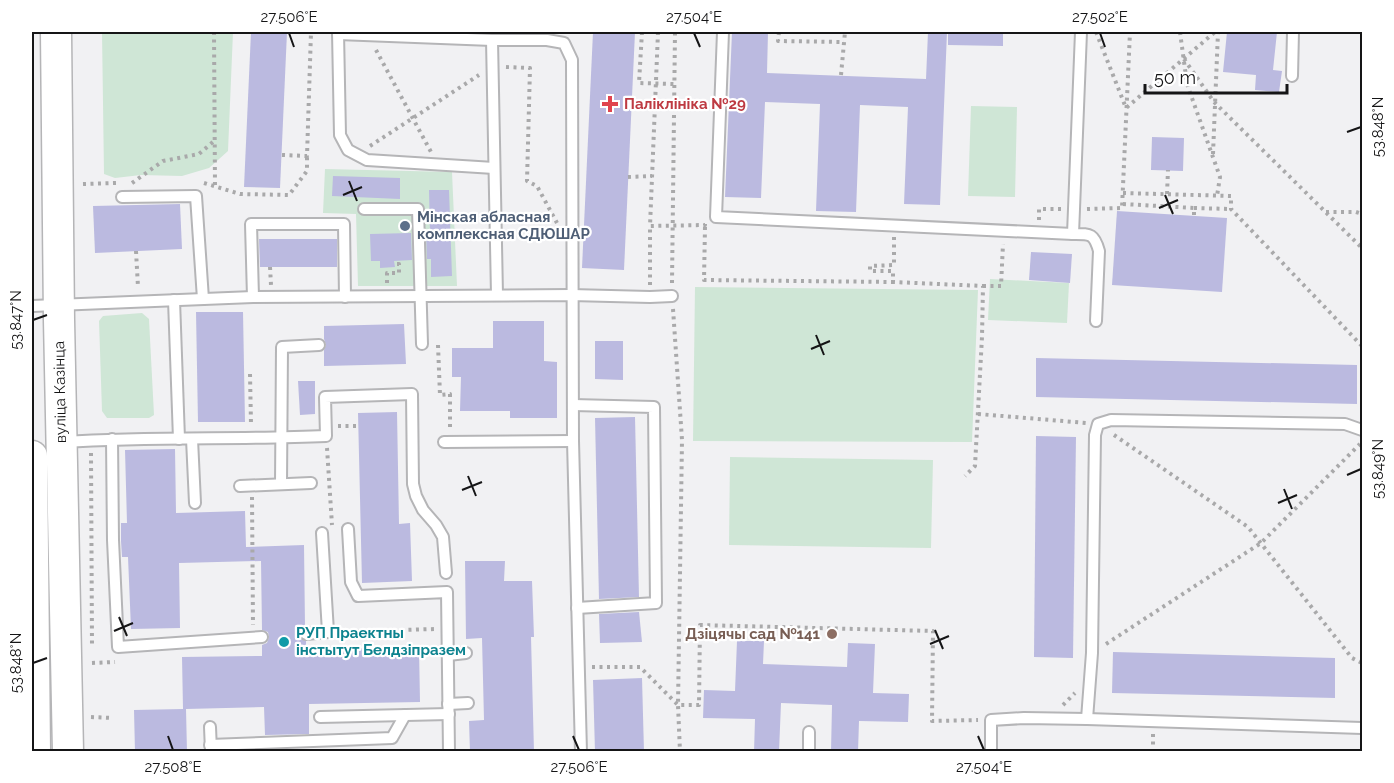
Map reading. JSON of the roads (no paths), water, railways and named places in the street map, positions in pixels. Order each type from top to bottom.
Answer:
[{"type":"main road","name":"вуліца Казінца","points":[[56,32],[45,305],[61,442],[68,752]]},
{"type":"main road","points":[[32,456],[35,752]]},
{"type":"lane","points":[[723,32],[716,217],[1088,234],[1096,240],[1099,251],[1096,321]]},
{"type":"lane","points":[[1073,234],[1082,32]]},
{"type":"lane","points":[[1292,76],[1293,32]]},
{"type":"lane","points":[[494,168],[367,160],[348,150],[340,135],[338,33],[368,36],[547,40],[564,44],[572,60],[571,295],[581,752]]},
{"type":"lane","points":[[492,40],[496,295]]},
{"type":"lane","points":[[122,197],[196,196],[203,299]]},
{"type":"lane","points":[[364,209],[418,209],[422,344]]},
{"type":"lane","points":[[253,297],[251,224],[344,224],[345,297]]},
{"type":"lane","points":[[45,305],[253,297],[672,296]]},
{"type":"lane","points":[[174,300],[179,440]]},
{"type":"lane","points":[[281,484],[282,347],[318,345]]},
{"type":"lane","points":[[61,442],[111,439],[179,440],[326,436],[325,397],[412,394],[413,484],[423,510],[443,537],[446,573]]},
{"type":"lane","points":[[573,405],[654,407],[656,603],[577,608]]},
{"type":"lane","points":[[1088,719],[1092,652],[1095,435],[1098,424],[1111,420],[1345,423],[1362,430]]},
{"type":"lane","points":[[111,439],[118,647],[257,637]]},
{"type":"lane","points":[[192,439],[195,503]]},
{"type":"lane","points":[[447,442],[573,441]]},
{"type":"lane","points":[[240,486],[311,483]]},
{"type":"lane","points":[[348,529],[351,582],[358,596],[447,592],[449,752]]},
{"type":"lane","points":[[306,634],[328,632],[327,530]]},
{"type":"lane","points":[[448,655],[466,653]]},
{"type":"lane","points":[[320,717],[405,715],[468,704]]},
{"type":"lane","points":[[210,727],[211,748],[392,738],[405,715]]},
{"type":"lane","points":[[991,752],[991,720],[1088,719],[1362,728]]},
{"type":"lane","points":[[809,732],[809,752]]},
{"type":"place","name":"Паліклініка №29","points":[[610,104]]},
{"type":"place","name":"Мінская абласная комплексная СДЮШАР","points":[[405,226]]},
{"type":"place","name":"Дзіцячы сад №141","points":[[832,634]]},
{"type":"place","name":"РУП Праектны інстытут Белдзіпразем","points":[[284,642]]}]
